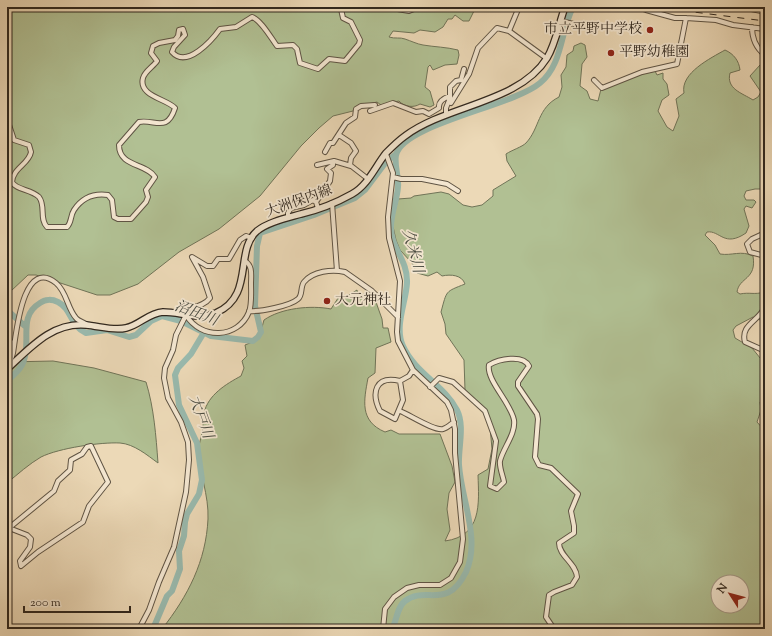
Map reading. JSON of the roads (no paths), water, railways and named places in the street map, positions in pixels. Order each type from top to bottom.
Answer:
[{"type":"main road","name":"大洲保内線","points":[[252,238],[257,231],[263,227],[317,205],[332,204],[358,190],[386,155],[413,130],[446,115],[479,104],[526,80],[534,73],[546,58],[566,7]]},
{"type":"main road","points":[[7,368],[40,339],[53,330],[71,325],[88,325],[119,329],[134,325],[150,315],[157,313],[179,314],[184,320],[216,313],[229,304],[238,292],[252,238]]},
{"type":"street","points":[[7,119],[14,140],[29,145],[31,152],[29,158],[15,171],[12,182],[16,186],[29,190],[38,196],[43,206],[44,221],[47,227],[66,227],[71,222],[75,209],[86,197],[94,195],[108,194],[112,200],[114,217],[118,220],[131,219],[146,202],[148,197],[146,190],[155,177],[150,172],[128,162],[121,154],[119,146],[139,122],[162,124],[168,121],[175,108],[148,93],[143,85],[145,74],[156,61],[151,53],[153,46],[159,43],[175,40],[178,36],[179,30],[183,29],[185,35],[174,47],[172,52],[177,56],[187,56],[203,49],[220,28],[236,27],[252,17],[257,20],[269,33],[277,46],[294,45],[297,49],[300,63],[318,69],[329,59],[345,61],[359,44],[360,40],[351,22],[343,18],[341,14],[341,9],[344,7]]},
{"type":"street","points":[[386,7],[409,11],[419,7]]},
{"type":"street","points":[[509,31],[519,7]]},
{"type":"street","points":[[637,7],[675,18],[716,20],[765,29]]},
{"type":"street","points":[[742,7],[765,12]]},
{"type":"street","points":[[594,80],[602,88],[642,72],[677,64],[686,18]]},
{"type":"street","points":[[561,21],[588,27]]},
{"type":"street","points":[[752,27],[758,48],[765,55]]},
{"type":"street","points":[[451,103],[469,74],[481,44],[489,38],[497,28],[509,31],[546,58]]},
{"type":"street","points":[[446,115],[446,108],[450,96],[450,87],[456,81],[461,80],[464,69]]},
{"type":"street","points":[[370,111],[393,104],[416,112],[422,111],[429,114],[439,108],[439,104],[444,97],[450,96]]},
{"type":"street","points":[[325,152],[331,141],[333,143],[346,123],[355,117],[356,109],[361,106],[375,105]]},
{"type":"street","points":[[338,135],[351,143],[356,150],[351,158],[351,166]]},
{"type":"street","points":[[383,629],[385,609],[394,597],[414,586],[432,586],[447,582],[451,578],[460,562],[463,539],[455,453],[454,422],[447,402],[413,370],[398,341],[400,281],[389,238],[388,217],[393,177],[390,163],[386,155]]},
{"type":"street","points":[[288,217],[288,213],[291,208],[304,205],[313,200],[317,205],[330,181],[331,172],[327,169],[333,165],[333,162]]},
{"type":"street","points":[[317,164],[333,162],[351,166],[368,179]]},
{"type":"street","points":[[393,177],[401,179],[422,179],[447,184],[458,191]]},
{"type":"street","points":[[332,204],[337,271]]},
{"type":"street","points":[[765,233],[752,239],[747,244],[750,252],[765,256]]},
{"type":"street","points":[[179,314],[182,311],[200,306],[210,298],[203,277],[192,257],[207,266],[213,266],[218,259],[229,259],[240,240],[246,236],[252,238]]},
{"type":"street","points":[[245,261],[248,263],[251,273],[251,311]]},
{"type":"street","points":[[139,629],[149,610],[174,547],[186,492],[189,460],[188,442],[181,422],[168,398],[164,378],[165,368],[172,354],[176,335],[184,320],[203,331],[218,334],[231,331],[251,311],[283,306],[297,301],[301,294],[304,282],[315,274],[326,271],[345,272],[372,291],[398,318]]},
{"type":"street","points":[[7,368],[13,353],[16,323],[25,295],[30,286],[36,280],[47,279],[57,284],[68,299],[76,318],[88,325]]},
{"type":"street","points":[[765,307],[763,312],[745,330],[744,336],[746,342],[765,351]]},
{"type":"street","points":[[7,338],[14,345]]},
{"type":"street","points":[[431,386],[442,378],[453,382],[485,411],[496,441],[490,486],[496,489],[504,482],[500,462],[514,422],[508,404],[494,383],[488,368],[489,365],[494,362],[517,359],[524,360],[529,366],[518,382],[518,386],[537,414],[538,420],[535,457],[539,465],[551,468],[578,494],[570,511],[574,526],[574,533],[559,543],[559,547],[574,566],[577,577],[572,585],[549,595],[546,617],[554,629]]},
{"type":"street","points":[[400,381],[403,400],[400,411],[395,419],[383,414],[374,396],[376,388],[381,383],[388,380],[400,381],[409,376],[413,370]]},
{"type":"street","points":[[400,411],[414,418],[423,425],[438,429],[443,429],[454,422]]},
{"type":"street","points":[[91,446],[108,482],[89,506],[84,522],[38,552],[21,566],[20,561],[30,547],[31,539],[27,535],[8,528],[54,491],[58,481],[70,470],[71,460],[82,454],[87,447],[91,446]]},
{"type":"waterway","name":"久米川","points":[[392,629],[400,607],[405,601],[421,595],[444,594],[451,591],[459,584],[466,572],[472,546],[469,519],[460,478],[459,458],[461,423],[457,410],[445,393],[415,364],[408,355],[401,339],[400,323],[407,275],[403,261],[394,243],[391,230],[398,187],[396,155],[403,144],[418,134],[460,116],[507,100],[540,83],[553,67],[573,7]]},
{"type":"waterway","name":"沼田川","points":[[7,381],[20,369],[23,363],[26,352],[26,329],[29,315],[33,308],[46,300],[56,301],[63,305],[76,325],[86,333],[107,330],[129,337],[136,335],[151,321],[162,316],[181,321],[211,336],[253,341],[261,332],[255,306],[257,246],[260,233],[314,215],[355,198],[365,190],[386,162],[396,154]]},
{"type":"waterway","points":[[7,310],[26,327]]},
{"type":"waterway","name":"大戸川","points":[[153,629],[167,596],[172,591],[180,569],[179,551],[184,536],[185,522],[187,514],[199,494],[202,480],[197,443],[179,405],[175,375],[178,368],[191,354],[203,334]]},
{"type":"railway","points":[[654,7],[765,21]]},
{"type":"place","name":"市立平野中学校","points":[[650,30]]},
{"type":"place","name":"平野幼稚園","points":[[611,53]]},
{"type":"place","name":"大元神社","points":[[327,301]]}]
